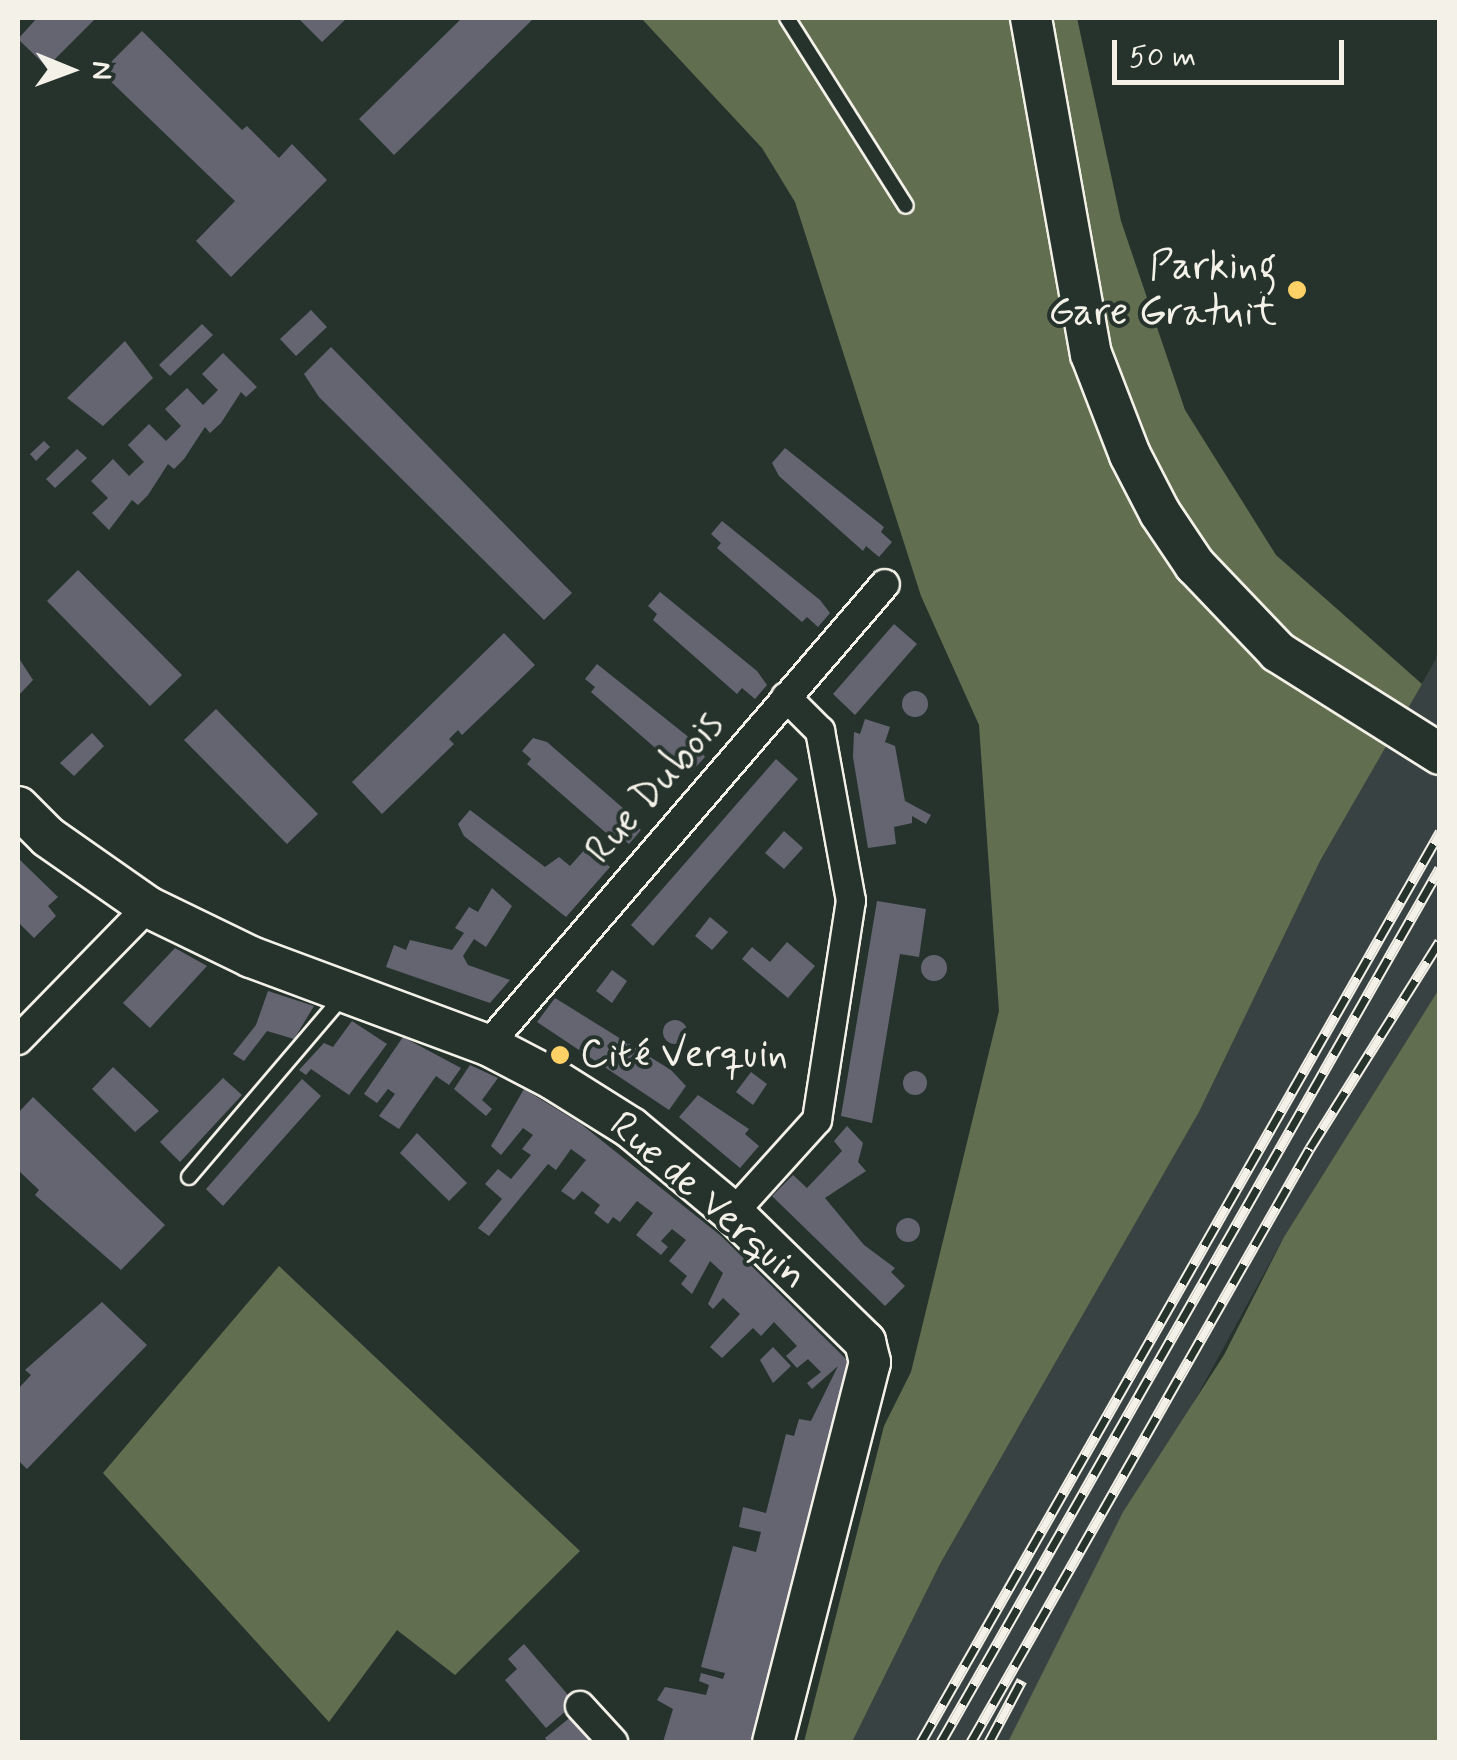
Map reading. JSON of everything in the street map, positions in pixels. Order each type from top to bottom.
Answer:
[{"type":"street","points":[[1032,18],[1078,296],[1100,382],[1130,455],[1195,565],[1278,652],[1360,710],[1440,754]]},
{"type":"street","name":"Rue Dubois","points":[[488,1045],[885,584]]},
{"type":"street","points":[[733,1213],[817,1120],[851,901],[820,731],[786,698]]},
{"type":"street","name":"Rue de Verquin","points":[[18,806],[48,837],[148,906],[251,957],[488,1045],[632,1128],[733,1213],[865,1342],[870,1362],[774,1742]]},
{"type":"street","points":[[18,1040],[148,906]]},
{"type":"street","points":[[580,1706],[613,1742]]},
{"type":"lane","points":[[787,18],[906,206]]},
{"type":"lane","points":[[188,1178],[346,992]]},
{"type":"shaded area","points":[[1439,639],[1439,989],[1284,1237],[1008,1742],[852,1742],[940,1564],[1199,1112],[1320,861],[1436,659]]},
{"type":"green space","points":[[641,18],[1077,18],[1121,221],[1185,410],[1276,555],[1422,684],[1320,861],[1199,1112],[940,1564],[852,1742],[804,1742],[884,1426],[911,1372],[999,1011],[979,725],[921,596],[795,202],[762,148]]},
{"type":"green space","points":[[1439,989],[1439,1742],[1008,1742],[1123,1512],[1224,1355],[1284,1237]]},
{"type":"green space","points":[[279,1266],[580,1551],[455,1675],[397,1630],[329,1722],[103,1473]]},
{"type":"building","points":[[37,18],[96,18],[47,67],[18,39]]},
{"type":"building","points":[[298,18],[347,18],[322,42]]},
{"type":"building","points":[[462,18],[534,18],[394,155],[359,119]]},
{"type":"building","points":[[142,31],[242,130],[247,126],[279,158],[292,144],[327,180],[231,277],[196,241],[235,201],[101,72]]},
{"type":"building","points":[[311,310],[327,327],[296,356],[280,339]]},
{"type":"building","points":[[202,324],[213,335],[170,376],[159,365]]},
{"type":"building","points":[[125,341],[153,378],[103,426],[67,398]]},
{"type":"building","points":[[331,347],[572,593],[544,620],[319,397],[304,374]]},
{"type":"building","points":[[223,353],[257,387],[246,397],[241,392],[221,423],[210,433],[205,427],[184,459],[174,469],[168,464],[148,495],[138,505],[132,500],[109,530],[92,513],[108,498],[91,481],[113,459],[129,476],[144,462],[128,445],[149,424],[166,441],[181,426],[165,409],[187,388],[203,405],[218,390],[202,374]]},
{"type":"building","points":[[44,441],[50,447],[36,461],[30,454]]},
{"type":"building","points":[[785,448],[884,527],[881,532],[892,542],[879,557],[866,546],[863,551],[779,476],[772,463]]},
{"type":"building","points":[[77,449],[87,458],[55,488],[46,479]]},
{"type":"building","points":[[722,521],[820,600],[830,613],[818,627],[807,617],[802,622],[717,548],[721,543],[711,534]]},
{"type":"building","points":[[78,570],[182,675],[150,706],[47,601]]},
{"type":"building","points":[[660,592],[757,671],[767,685],[755,699],[742,688],[737,694],[653,620],[657,614],[648,606]]},
{"type":"building","points":[[894,624],[917,644],[855,715],[833,694]]},
{"type":"building","points":[[504,633],[535,665],[462,735],[458,730],[449,739],[454,744],[382,814],[352,782]]},
{"type":"building","points":[[18,657],[33,680],[18,696]]},
{"type":"building","points":[[597,664],[696,743],[705,757],[692,771],[680,761],[676,766],[591,692],[595,687],[585,679]]},
{"type":"building","points":[[915,691],[924,695],[928,704],[924,713],[915,717],[906,713],[902,704],[906,695]]},
{"type":"building","points":[[216,709],[318,814],[287,844],[184,740]]},
{"type":"building","points":[[865,719],[890,727],[885,742],[895,746],[905,801],[931,815],[926,824],[912,816],[912,823],[894,827],[896,844],[868,848],[853,757],[854,732],[860,734]]},
{"type":"building","points":[[92,733],[104,746],[74,776],[60,763]]},
{"type":"building","points":[[533,738],[547,742],[632,816],[629,820],[641,830],[629,844],[617,834],[613,839],[527,764],[531,759],[522,751]]},
{"type":"building","points":[[776,759],[798,779],[653,946],[631,925]]},
{"type":"building","points":[[470,810],[545,867],[559,857],[570,866],[587,847],[610,867],[566,917],[464,836],[458,824]]},
{"type":"building","points":[[784,831],[803,848],[784,869],[765,853]]},
{"type":"building","points":[[20,860],[58,897],[48,906],[56,916],[34,938],[18,922]]},
{"type":"building","points":[[492,888],[512,906],[486,947],[474,939],[463,956],[468,965],[510,980],[490,1003],[386,967],[394,945],[406,950],[410,940],[452,950],[464,933],[455,928],[469,907],[478,912]]},
{"type":"building","points":[[877,901],[926,909],[919,957],[900,954],[872,1123],[841,1116]]},
{"type":"building","points":[[710,917],[728,932],[712,950],[695,936]]},
{"type":"building","points":[[787,942],[815,966],[788,998],[742,959],[752,947],[770,962]]},
{"type":"building","points":[[175,948],[207,966],[150,1028],[123,1003]]},
{"type":"building","points":[[934,955],[943,959],[947,968],[943,977],[934,981],[925,977],[921,968],[925,959]]},
{"type":"building","points":[[612,970],[627,981],[612,1003],[596,991]]},
{"type":"building","points":[[268,991],[314,1006],[294,1039],[267,1031],[244,1061],[233,1054],[256,1025]]},
{"type":"building","points":[[555,998],[671,1070],[686,1086],[669,1110],[537,1022]]},
{"type":"building","points":[[675,1020],[684,1023],[684,1041],[675,1044],[666,1041],[663,1032],[666,1023]]},
{"type":"building","points":[[352,1021],[387,1044],[349,1095],[311,1069],[306,1075],[299,1070],[324,1043],[333,1047]]},
{"type":"building","points":[[403,1037],[461,1068],[449,1085],[436,1076],[399,1129],[379,1116],[395,1094],[388,1089],[377,1103],[364,1094]]},
{"type":"building","points":[[470,1065],[498,1078],[482,1100],[492,1109],[486,1116],[454,1089]]},
{"type":"building","points":[[113,1067],[159,1111],[135,1132],[92,1089]]},
{"type":"building","points":[[915,1071],[927,1083],[915,1095],[903,1083]]},
{"type":"building","points":[[751,1072],[767,1084],[753,1105],[736,1092]]},
{"type":"building","points":[[223,1078],[242,1095],[180,1162],[160,1142]]},
{"type":"building","points":[[302,1079],[321,1096],[223,1206],[206,1189]]},
{"type":"building","points":[[524,1089],[581,1124],[721,1236],[849,1362],[752,1742],[663,1742],[673,1709],[657,1700],[665,1687],[706,1695],[709,1685],[699,1681],[701,1673],[723,1679],[725,1673],[701,1667],[733,1546],[756,1552],[761,1532],[739,1527],[743,1507],[766,1513],[786,1434],[794,1436],[799,1419],[811,1421],[838,1366],[812,1389],[807,1383],[821,1372],[808,1359],[797,1368],[786,1356],[797,1346],[774,1322],[761,1336],[753,1328],[722,1358],[710,1347],[740,1314],[723,1298],[713,1309],[708,1304],[723,1273],[710,1261],[692,1294],[681,1284],[687,1276],[669,1261],[686,1240],[672,1229],[661,1241],[668,1247],[661,1255],[636,1235],[653,1213],[637,1201],[620,1222],[613,1217],[608,1224],[594,1213],[600,1205],[582,1191],[574,1200],[561,1191],[586,1160],[571,1149],[556,1170],[548,1164],[489,1236],[478,1228],[502,1199],[485,1184],[498,1169],[511,1179],[531,1155],[522,1149],[533,1135],[523,1128],[501,1155],[491,1146]]},
{"type":"building","points":[[698,1095],[749,1129],[745,1134],[759,1146],[740,1168],[679,1117]]},
{"type":"building","points":[[33,1097],[165,1225],[121,1270],[35,1195],[39,1190],[18,1170],[18,1113]]},
{"type":"building","points":[[847,1126],[863,1143],[858,1162],[866,1171],[825,1198],[864,1245],[895,1268],[891,1272],[905,1286],[885,1306],[772,1196],[793,1175],[807,1188],[842,1151],[834,1141]]},
{"type":"building","points":[[417,1133],[467,1183],[449,1201],[400,1153]]},
{"type":"building","points":[[908,1218],[917,1221],[917,1239],[908,1242],[899,1239],[896,1230],[899,1221]]},
{"type":"building","points":[[102,1302],[147,1345],[27,1469],[18,1460],[18,1389],[31,1375],[25,1370]]},
{"type":"building","points":[[773,1347],[791,1366],[773,1383],[760,1360]]},
{"type":"building","points":[[524,1644],[575,1703],[546,1728],[505,1680],[517,1669],[508,1659]]},
{"type":"building","points":[[578,1711],[607,1742],[548,1742],[545,1738]]},
{"type":"railway","points":[[921,1742],[1440,832]]},
{"type":"railway","points":[[941,1742],[1440,868]]},
{"type":"railway","points":[[971,1742],[1310,1148],[1440,941]]},
{"type":"railway","points":[[989,1742],[1022,1680]]},
{"type":"place","name":"Parking Gare Gratuit","points":[[1297,290]]},
{"type":"place","name":"Cité Verquin","points":[[560,1055]]}]
